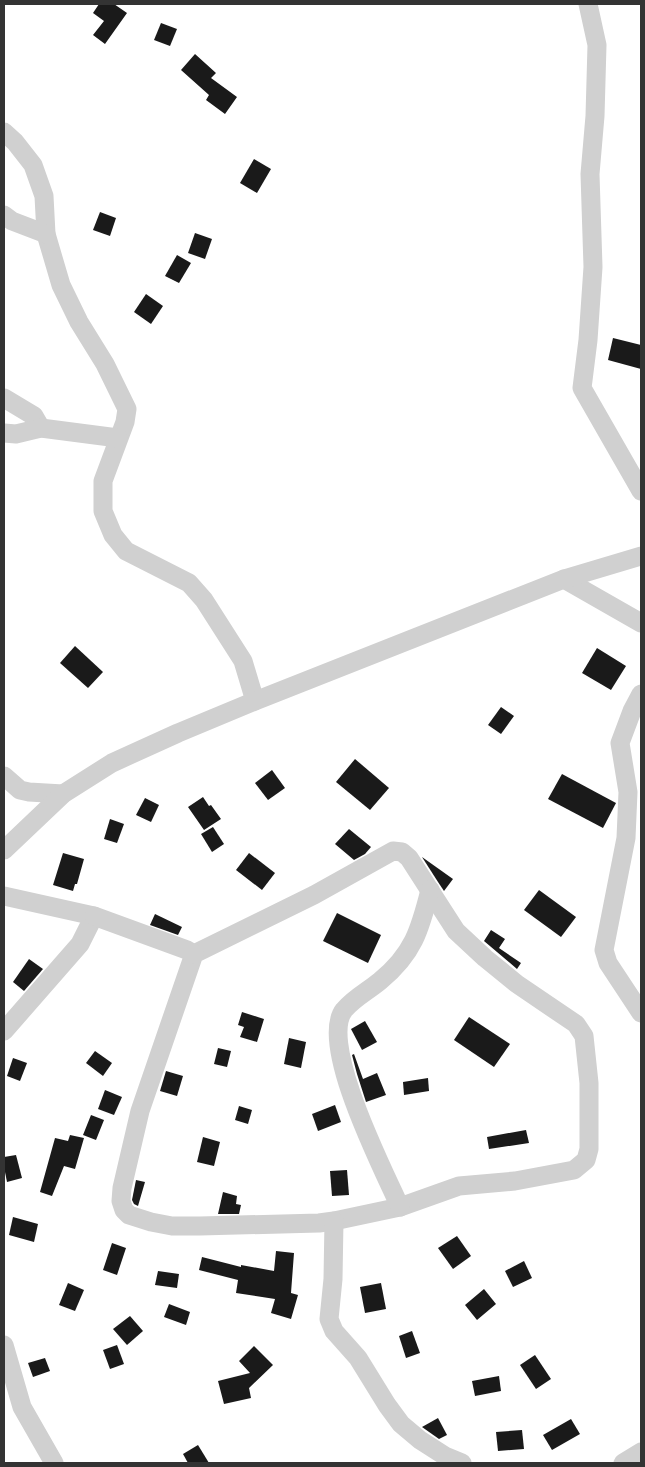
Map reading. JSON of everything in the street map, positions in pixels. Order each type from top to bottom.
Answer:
[{"type":"street","points":[[588,4],[597,45],[590,174],[593,267],[588,340],[582,388],[641,491]]},
{"type":"street","points":[[4,132],[15,142],[33,166],[44,196],[46,234],[61,285],[79,322],[105,364],[128,409],[103,481],[103,511],[113,534],[126,551],[189,583],[204,600],[243,661],[255,701]]},
{"type":"street","points":[[4,215],[12,221],[46,234]]},
{"type":"street","points":[[4,398],[34,416],[41,428]]},
{"type":"street","points":[[4,433],[16,434],[41,428],[118,438]]},
{"type":"street","points":[[4,850],[62,794],[112,763],[255,701],[564,579],[641,556]]},
{"type":"street","points":[[564,579],[641,623]]},
{"type":"street","points":[[641,694],[632,711],[620,743],[633,778],[628,792],[626,838],[604,950],[608,963],[641,1013]]},
{"type":"street","points":[[4,776],[20,790],[62,794]]},
{"type":"street","points":[[393,851],[402,852],[409,858],[456,931],[485,958],[518,984],[576,1024],[584,1036],[589,1083],[589,1149],[586,1160],[574,1170],[515,1181],[459,1186],[400,1207],[334,1221],[172,1226],[129,1215],[124,1210],[121,1200],[122,1188],[140,1111],[194,954],[314,895],[393,851]]},
{"type":"street","points":[[400,1207],[346,1081],[338,1025],[343,1011],[357,996],[379,982],[408,953],[418,932],[430,890]]},
{"type":"street","points":[[4,896],[94,916],[194,954]]},
{"type":"street","points":[[4,1032],[80,944],[94,916]]},
{"type":"street","points":[[334,1221],[333,1279],[329,1319],[334,1331],[358,1358],[401,1424],[420,1440],[445,1456],[462,1463]]},
{"type":"street","points":[[4,1345],[22,1407],[54,1463]]},
{"type":"street","points":[[623,1463],[641,1452]]},
{"type":"building","points":[[99,4],[114,4],[127,13],[105,44],[93,35],[104,21],[93,13]]},
{"type":"building","points":[[161,23],[177,29],[170,46],[154,40]]},
{"type":"building","points":[[195,54],[216,73],[211,78],[237,97],[225,114],[206,100],[209,95],[181,70]]},
{"type":"building","points":[[254,159],[271,169],[257,193],[240,183]]},
{"type":"building","points":[[100,212],[116,218],[110,236],[93,230]]},
{"type":"building","points":[[195,233],[212,239],[205,259],[188,253]]},
{"type":"building","points":[[177,255],[191,263],[179,283],[165,276]]},
{"type":"building","points":[[146,294],[163,306],[151,324],[134,312]]},
{"type":"building","points":[[613,338],[641,345],[641,369],[608,360]]},
{"type":"building","points":[[75,646],[103,672],[88,688],[60,663]]},
{"type":"building","points":[[597,648],[626,666],[611,690],[582,673]]},
{"type":"building","points":[[501,707],[514,716],[501,734],[488,725]]},
{"type":"building","points":[[355,759],[389,788],[370,810],[336,782]]},
{"type":"building","points":[[272,770],[285,788],[268,800],[255,783]]},
{"type":"building","points":[[562,774],[616,803],[603,828],[548,799]]},
{"type":"building","points":[[203,797],[221,819],[204,830],[188,807]]},
{"type":"building","points":[[145,798],[159,805],[151,822],[136,815]]},
{"type":"building","points":[[110,819],[124,824],[117,843],[104,839]]},
{"type":"building","points":[[213,827],[224,844],[212,852],[201,834]]},
{"type":"building","points":[[349,829],[371,847],[365,854],[354,860],[335,844]]},
{"type":"building","points":[[63,853],[84,859],[77,884],[75,884],[73,891],[53,885]]},
{"type":"building","points":[[249,853],[275,873],[262,890],[236,870]]},
{"type":"building","points":[[422,857],[453,879],[444,891],[438,882]]},
{"type":"building","points":[[539,890],[576,917],[561,937],[524,910]]},
{"type":"building","points":[[337,913],[381,935],[368,963],[323,941]]},
{"type":"building","points":[[155,914],[182,927],[178,935],[150,925]]},
{"type":"building","points":[[491,930],[505,939],[499,948],[521,963],[517,969],[484,941]]},
{"type":"building","points":[[29,959],[43,969],[24,991],[13,982]]},
{"type":"building","points":[[242,1012],[264,1019],[257,1042],[240,1037],[244,1027],[238,1025]]},
{"type":"building","points":[[469,1017],[510,1044],[494,1067],[454,1040]]},
{"type":"building","points":[[365,1021],[377,1042],[362,1050],[351,1029]]},
{"type":"building","points":[[289,1038],[306,1042],[301,1068],[284,1064]]},
{"type":"building","points":[[218,1048],[231,1051],[227,1067],[214,1064]]},
{"type":"building","points":[[95,1051],[112,1063],[103,1076],[86,1063]]},
{"type":"building","points":[[354,1054],[363,1079],[377,1073],[386,1095],[366,1102],[352,1055]]},
{"type":"building","points":[[13,1058],[27,1063],[20,1081],[7,1076]]},
{"type":"building","points":[[166,1071],[183,1076],[177,1096],[160,1091]]},
{"type":"building","points":[[428,1078],[429,1091],[404,1095],[403,1082]]},
{"type":"building","points":[[105,1090],[122,1097],[114,1115],[98,1109]]},
{"type":"building","points":[[335,1105],[341,1122],[318,1131],[312,1114]]},
{"type":"building","points":[[239,1106],[252,1110],[248,1124],[235,1120]]},
{"type":"building","points":[[91,1115],[104,1120],[96,1140],[83,1135]]},
{"type":"building","points":[[526,1130],[529,1143],[489,1149],[487,1137]]},
{"type":"building","points":[[70,1135],[84,1138],[75,1169],[64,1166],[52,1196],[40,1192],[55,1138],[68,1141]]},
{"type":"building","points":[[203,1137],[220,1142],[214,1166],[197,1162]]},
{"type":"building","points":[[16,1155],[22,1178],[7,1182],[4,1157]]},
{"type":"building","points":[[347,1170],[349,1195],[332,1196],[330,1171]]},
{"type":"building","points":[[136,1180],[145,1182],[138,1206],[132,1200]]},
{"type":"building","points":[[223,1192],[237,1196],[236,1204],[241,1205],[239,1214],[218,1214]]},
{"type":"building","points":[[13,1217],[38,1224],[34,1242],[9,1235]]},
{"type":"building","points":[[457,1236],[471,1256],[453,1269],[438,1248]]},
{"type":"building","points":[[112,1243],[126,1248],[117,1275],[103,1270]]},
{"type":"building","points":[[276,1251],[294,1253],[291,1293],[298,1295],[291,1319],[271,1313],[275,1299],[236,1293],[238,1280],[199,1270],[202,1257],[241,1267],[241,1265],[274,1271]]},
{"type":"building","points":[[524,1261],[532,1278],[513,1287],[505,1271]]},
{"type":"building","points":[[158,1271],[179,1274],[177,1288],[155,1285]]},
{"type":"building","points":[[68,1283],[84,1290],[75,1311],[59,1305]]},
{"type":"building","points":[[381,1283],[386,1309],[365,1313],[360,1287]]},
{"type":"building","points":[[484,1289],[496,1304],[477,1320],[465,1305]]},
{"type":"building","points":[[169,1304],[190,1312],[186,1325],[164,1317]]},
{"type":"building","points":[[130,1316],[143,1331],[127,1345],[113,1329]]},
{"type":"building","points":[[412,1331],[420,1353],[406,1358],[399,1336]]},
{"type":"building","points":[[117,1345],[124,1364],[110,1369],[103,1350]]},
{"type":"building","points":[[254,1346],[273,1365],[249,1388],[251,1398],[224,1404],[218,1381],[250,1373],[239,1361]]},
{"type":"building","points":[[535,1355],[551,1379],[536,1389],[520,1365]]},
{"type":"building","points":[[45,1358],[50,1371],[33,1377],[28,1363]]},
{"type":"building","points":[[499,1376],[501,1391],[475,1396],[472,1381]]},
{"type":"building","points":[[438,1418],[447,1435],[439,1439],[422,1427]]},
{"type":"building","points":[[571,1419],[580,1434],[552,1450],[543,1435]]},
{"type":"building","points":[[522,1430],[524,1449],[498,1451],[496,1432]]},
{"type":"building","points":[[198,1445],[209,1463],[188,1463],[183,1454]]}]
